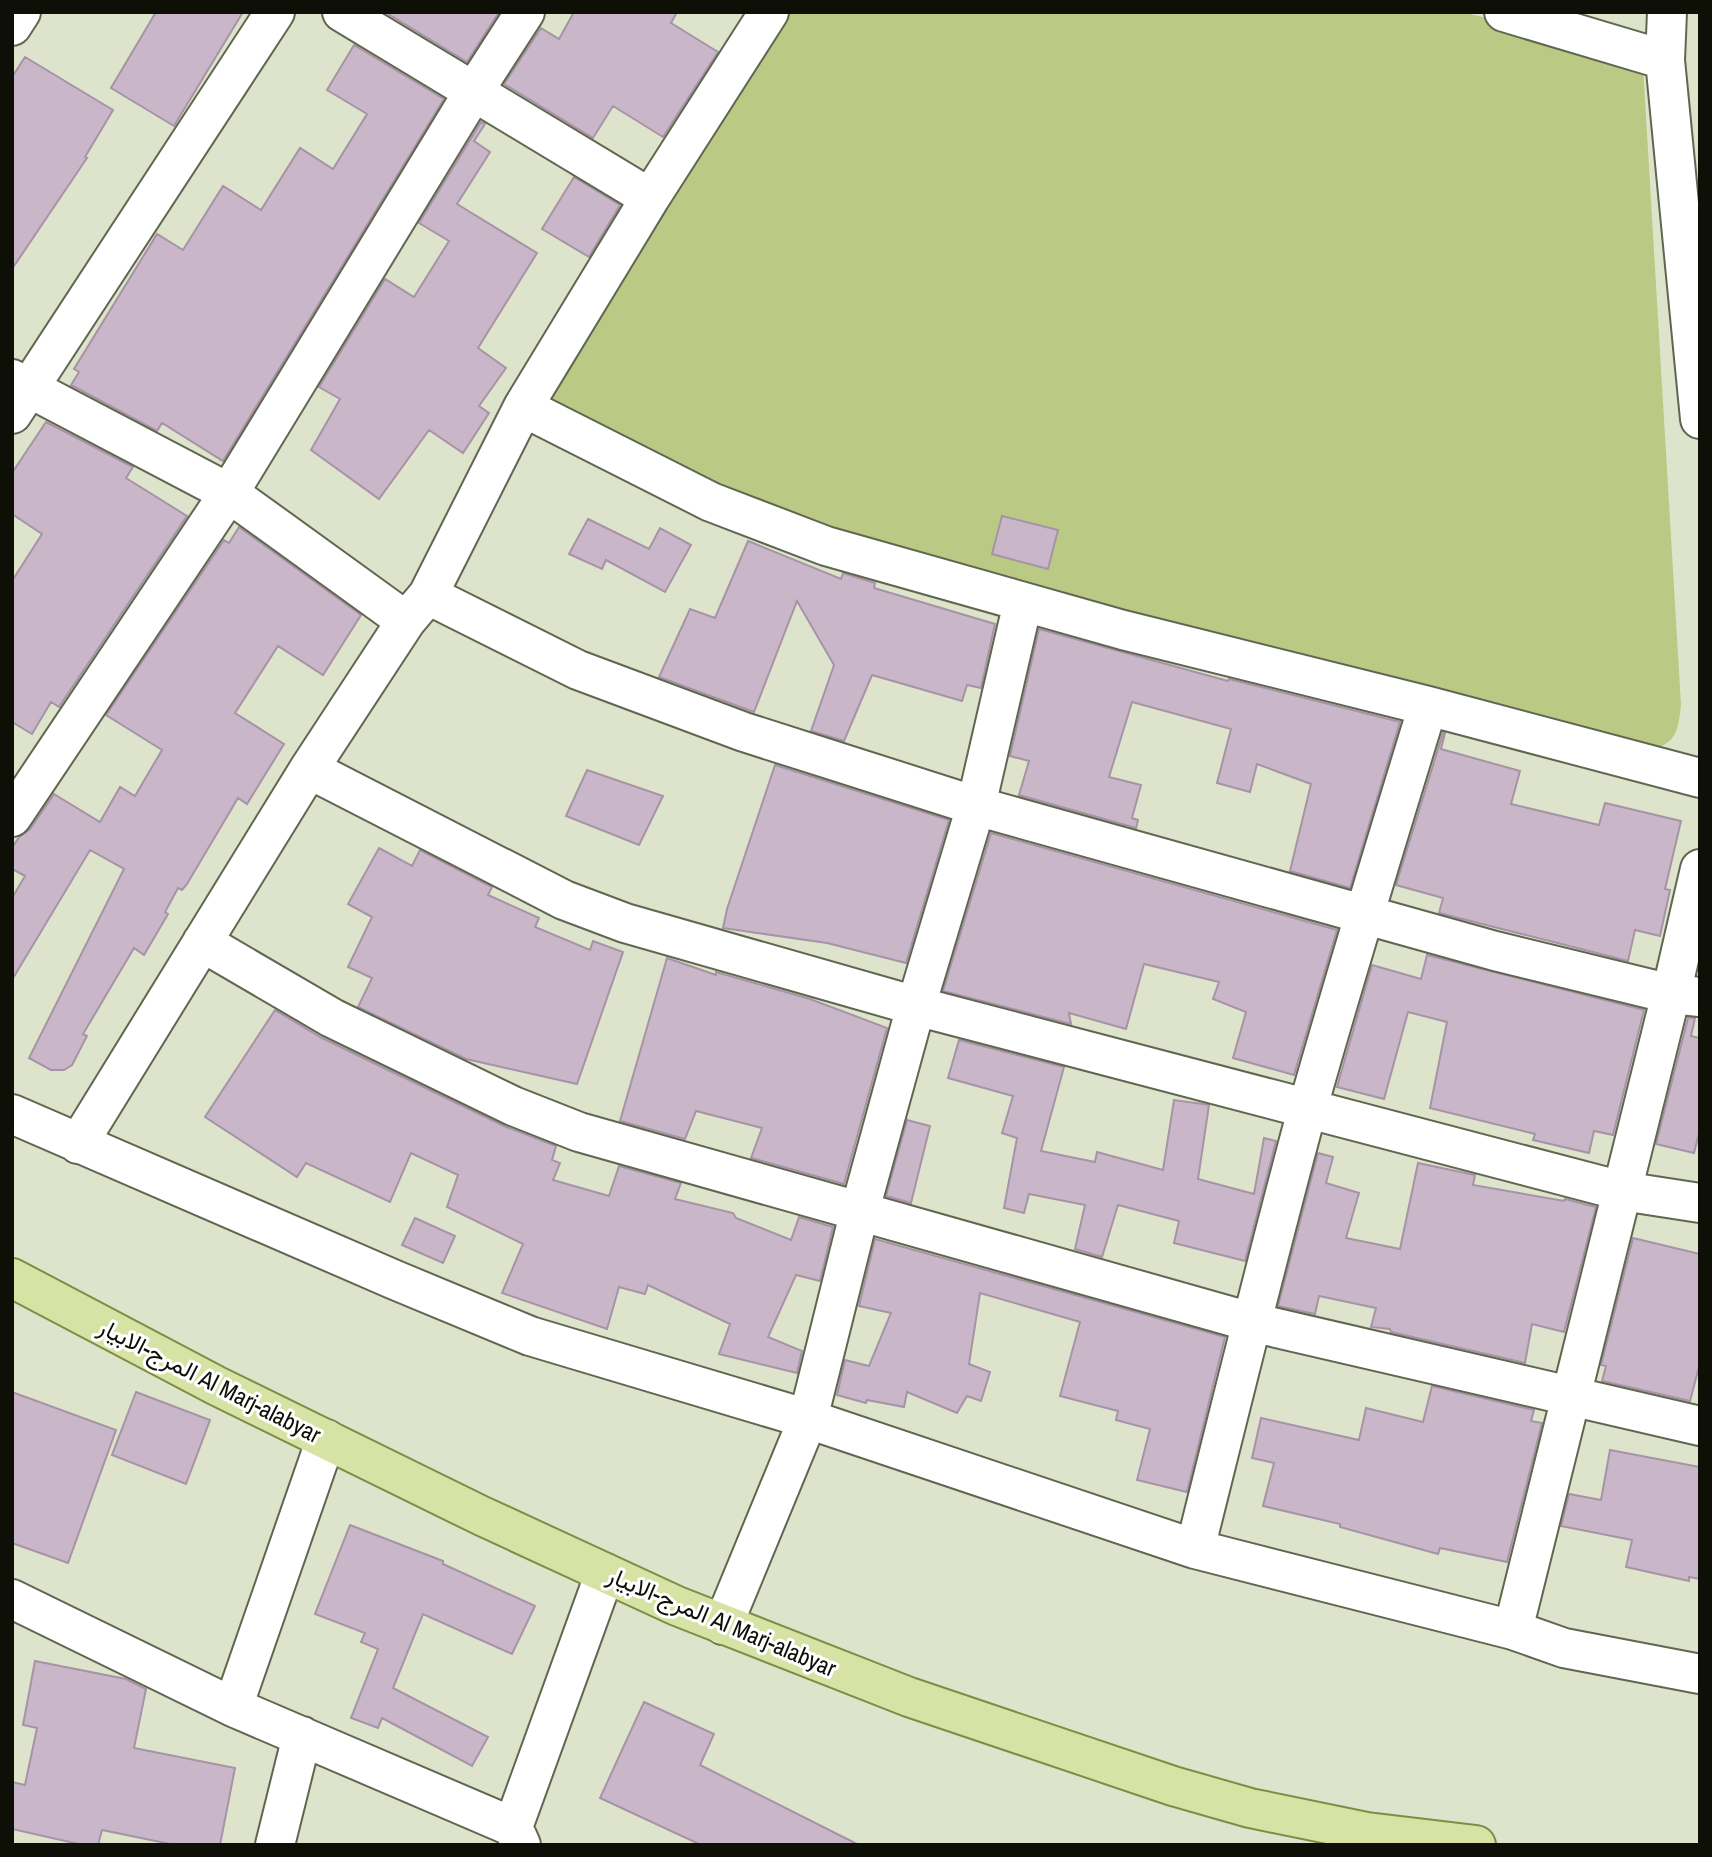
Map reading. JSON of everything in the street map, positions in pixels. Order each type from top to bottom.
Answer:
[{"type":"main road","name":"المرج-الابيار Al Marj-alabyar","points":[[12,1278],[217,1386],[481,1516],[723,1625],[909,1697],[1173,1786],[1363,1838],[1476,1845]]},
{"type":"street","points":[[12,26],[21,12]]},
{"type":"street","points":[[275,12],[18,394],[229,493],[417,608],[744,732],[976,806],[1495,951],[1686,996]]},
{"type":"street","points":[[342,12],[650,198]]},
{"type":"street","points":[[12,817],[229,493],[525,12]]},
{"type":"street","points":[[78,1144],[309,769],[417,608],[523,407],[650,198],[769,12]]},
{"type":"street","points":[[1504,12],[1665,60]]},
{"type":"street","points":[[1667,12],[1665,60],[1700,419]]},
{"type":"street","points":[[523,407],[711,502],[825,546],[1123,630],[1428,706],[1700,778]]},
{"type":"street","points":[[723,1625],[808,1419],[860,1209],[916,1006],[976,806],[1023,602]]},
{"type":"street","points":[[1195,1549],[1251,1321],[1308,1107],[1428,706]]},
{"type":"street","points":[[309,769],[577,905],[625,923],[916,1006],[1622,1191],[1700,1203]]},
{"type":"street","points":[[1513,1630],[1622,1191],[1686,996],[1700,869]]},
{"type":"street","points":[[202,942],[331,1018],[547,1120],[579,1132],[1251,1321],[1700,1426]]},
{"type":"street","points":[[12,1114],[530,1336],[808,1419],[1195,1549],[1513,1630],[1564,1647],[1700,1674]]},
{"type":"street","points":[[233,1707],[326,1439]]},
{"type":"street","points":[[12,1599],[233,1707],[302,1736],[517,1836],[605,1573]]},
{"type":"street","points":[[275,1845],[302,1736]]},
{"type":"green space","points":[[777,12],[1462,12],[1630,54],[1643,66],[1681,705],[1675,733],[1668,743],[1653,750],[1179,623],[853,541],[694,485],[543,407]]},
{"type":"building","points":[[156,12],[243,12],[174,126],[111,88]]},
{"type":"building","points":[[385,12],[499,12],[467,62]]},
{"type":"building","points":[[574,12],[677,12],[671,23],[718,52],[663,137],[613,106],[593,138],[504,84],[541,28],[559,39]]},
{"type":"building","points":[[354,45],[444,99],[223,461],[162,423],[157,431],[71,385],[79,372],[74,369],[157,234],[183,250],[223,186],[261,210],[300,148],[333,169],[367,114],[327,90]]},
{"type":"building","points":[[25,57],[113,110],[85,157],[87,158],[12,269],[12,77]]},
{"type":"building","points":[[481,122],[485,124],[474,141],[490,152],[457,204],[537,253],[478,348],[506,368],[479,406],[489,413],[463,453],[429,430],[379,499],[311,450],[340,399],[319,387],[385,279],[414,297],[449,241],[419,223]]},
{"type":"building","points":[[574,177],[620,205],[589,257],[542,229]]},
{"type":"building","points":[[46,422],[133,467],[126,478],[187,516],[59,707],[51,702],[32,734],[12,722],[12,581],[42,534],[12,514],[12,473]]},
{"type":"building","points":[[1002,516],[1058,530],[1048,569],[992,554]]},
{"type":"building","points":[[588,519],[649,549],[660,528],[691,545],[665,592],[606,560],[602,569],[569,554]]},
{"type":"building","points":[[239,527],[361,615],[323,675],[278,646],[235,713],[284,744],[247,804],[238,798],[187,884],[182,890],[178,888],[165,912],[168,914],[144,955],[134,948],[83,1034],[87,1036],[72,1065],[64,1070],[51,1070],[29,1058],[124,869],[90,850],[12,980],[12,898],[25,876],[12,869],[12,848],[19,837],[30,829],[54,794],[100,822],[120,787],[135,796],[162,750],[106,715],[224,540],[229,543]]},
{"type":"building","points":[[748,541],[841,579],[843,573],[875,583],[874,588],[995,624],[981,688],[967,685],[962,701],[872,675],[844,741],[811,731],[834,665],[797,601],[754,712],[659,677],[690,609],[715,618]]},
{"type":"building","points":[[1039,629],[1228,681],[1229,679],[1400,722],[1350,888],[1290,871],[1311,784],[1257,764],[1250,792],[1217,783],[1231,729],[1132,702],[1109,777],[1141,785],[1132,818],[1138,820],[1136,828],[1019,795],[1029,761],[1010,756]]},
{"type":"building","points":[[1443,733],[1441,749],[1520,771],[1511,804],[1599,825],[1605,803],[1681,821],[1665,889],[1670,890],[1660,936],[1635,930],[1628,961],[1439,913],[1443,898],[1396,885]]},
{"type":"building","points":[[775,765],[949,820],[906,963],[827,943],[723,928]]},
{"type":"building","points":[[587,770],[663,796],[639,845],[566,816]]},
{"type":"building","points":[[991,833],[1337,930],[1294,1075],[1233,1058],[1246,1012],[1213,999],[1219,982],[1144,964],[1126,1029],[1069,1013],[1071,1024],[943,991]]},
{"type":"building","points":[[379,848],[412,866],[420,850],[492,887],[488,895],[539,918],[535,927],[590,950],[593,941],[623,952],[577,1084],[466,1059],[358,1007],[372,978],[348,967],[372,917],[348,904]]},
{"type":"building","points":[[1427,955],[1644,1010],[1613,1135],[1594,1131],[1589,1153],[1533,1140],[1535,1134],[1430,1108],[1447,1022],[1408,1012],[1384,1099],[1337,1087],[1372,965],[1421,979]]},
{"type":"building","points":[[667,958],[716,975],[716,972],[810,999],[887,1028],[844,1184],[751,1158],[762,1128],[696,1111],[685,1139],[620,1121]]},
{"type":"building","points":[[275,1010],[322,1038],[504,1126],[556,1146],[552,1160],[560,1163],[553,1180],[609,1196],[619,1166],[681,1183],[675,1199],[733,1213],[736,1218],[791,1240],[799,1217],[833,1227],[820,1281],[796,1275],[768,1337],[802,1351],[797,1373],[719,1354],[730,1324],[648,1285],[645,1294],[619,1287],[607,1329],[502,1293],[523,1244],[447,1207],[458,1175],[411,1153],[390,1202],[306,1163],[297,1177],[205,1117]]},
{"type":"building","points":[[1688,1018],[1695,1018],[1691,1036],[1700,1038],[1700,1130],[1694,1153],[1656,1144]]},
{"type":"building","points":[[959,1040],[1064,1067],[1041,1151],[1095,1162],[1097,1152],[1163,1170],[1174,1100],[1209,1105],[1198,1179],[1254,1194],[1264,1138],[1276,1141],[1245,1261],[1174,1243],[1179,1221],[1118,1205],[1102,1257],[1075,1249],[1085,1205],[1029,1194],[1024,1213],[1004,1208],[1017,1138],[1002,1133],[1013,1096],[948,1078]]},
{"type":"building","points":[[907,1120],[930,1126],[911,1203],[886,1196]]},
{"type":"building","points":[[1318,1153],[1333,1157],[1326,1183],[1359,1193],[1346,1238],[1400,1249],[1418,1163],[1475,1175],[1473,1185],[1564,1201],[1565,1199],[1596,1207],[1564,1332],[1532,1324],[1525,1363],[1391,1332],[1390,1329],[1371,1327],[1376,1308],[1319,1296],[1315,1314],[1278,1306]]},
{"type":"building","points":[[415,1218],[455,1236],[443,1263],[402,1245]]},
{"type":"building","points":[[1633,1238],[1700,1254],[1700,1363],[1690,1401],[1602,1381],[1606,1366],[1601,1365]]},
{"type":"building","points":[[875,1239],[1225,1337],[1187,1492],[1137,1480],[1150,1429],[1116,1420],[1118,1411],[1060,1396],[1080,1322],[980,1293],[969,1364],[990,1372],[981,1401],[967,1396],[957,1413],[907,1392],[904,1407],[867,1400],[866,1403],[837,1395],[845,1360],[869,1366],[891,1313],[859,1306]]},
{"type":"building","points":[[1432,1386],[1534,1410],[1531,1421],[1542,1423],[1507,1562],[1440,1548],[1438,1554],[1340,1527],[1340,1524],[1263,1506],[1274,1463],[1252,1458],[1261,1418],[1359,1440],[1366,1408],[1423,1422]]},
{"type":"building","points":[[12,1392],[116,1430],[68,1563],[12,1543]]},
{"type":"building","points":[[136,1392],[210,1420],[186,1484],[112,1455]]},
{"type":"building","points":[[1610,1450],[1700,1467],[1700,1579],[1689,1577],[1689,1581],[1626,1567],[1632,1540],[1561,1526],[1569,1494],[1601,1500]]},
{"type":"building","points":[[350,1525],[443,1561],[443,1564],[535,1606],[512,1654],[423,1614],[393,1688],[488,1737],[472,1766],[382,1718],[378,1728],[351,1718],[378,1649],[361,1642],[365,1633],[315,1614]]},
{"type":"building","points":[[35,1661],[126,1679],[146,1689],[134,1748],[235,1768],[220,1845],[175,1845],[102,1830],[98,1845],[83,1845],[12,1829],[12,1782],[25,1785],[37,1728],[23,1725]]},
{"type":"building","points":[[644,1702],[714,1734],[700,1765],[859,1845],[701,1845],[600,1798]]}]
